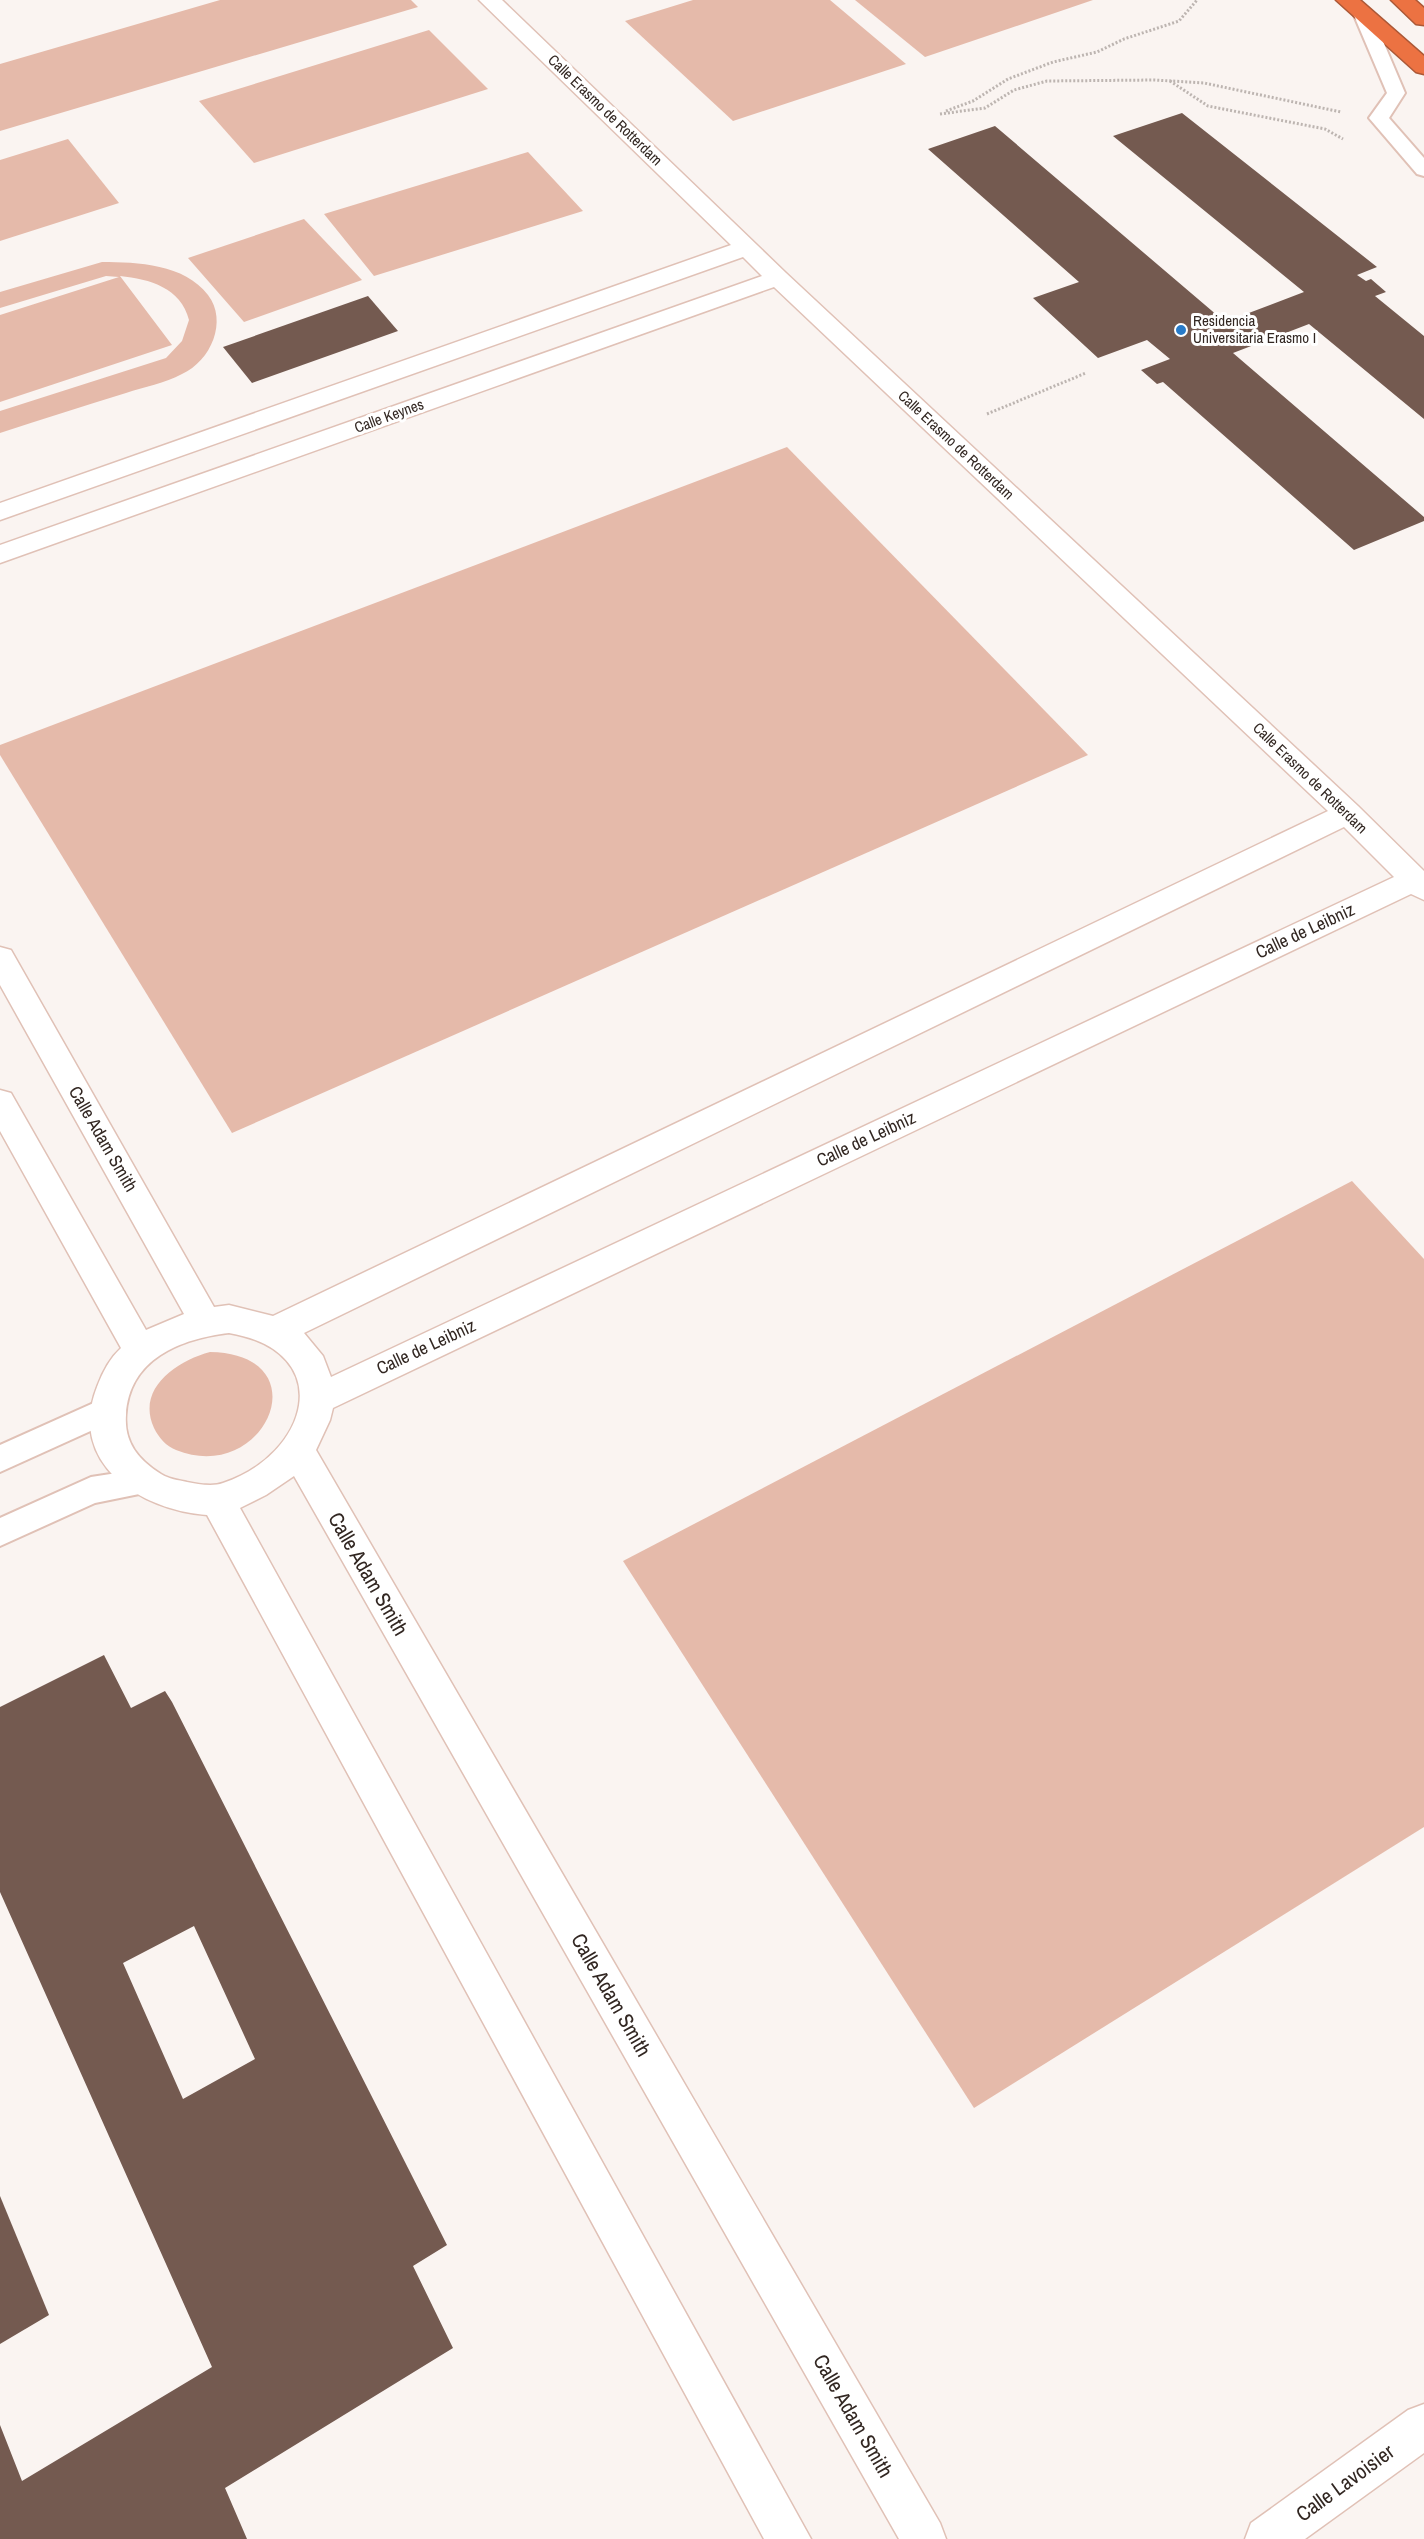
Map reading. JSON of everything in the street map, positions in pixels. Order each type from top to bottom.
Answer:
[{"type":"highway","points":[[1402,0],[1424,19]]},
{"type":"highway","points":[[1355,6],[1424,67]]},
{"type":"street","name":"Calle Erasmo de Rotterdam","points":[[490,0],[778,278],[1348,813],[1419,884]]},
{"type":"street","points":[[0,512],[748,247]]},
{"type":"street","name":"Calle Keynes","points":[[0,554],[778,278]]},
{"type":"street","points":[[275,1331],[1348,813]]},
{"type":"street","name":"Calle de Leibniz","points":[[318,1399],[1419,884]]},
{"type":"street","name":"Calle Adam Smith","points":[[0,958],[205,1320]]},
{"type":"street","points":[[0,1102],[140,1350]]},
{"type":"street","points":[[229,1319],[254,1323],[275,1331],[298,1348],[313,1372],[318,1399],[313,1425],[298,1451],[279,1471],[254,1486],[217,1500],[168,1494],[143,1482],[122,1463],[109,1438],[107,1410],[113,1388],[124,1368],[140,1350],[170,1331],[205,1320],[229,1319]]},
{"type":"street","name":"Calle Adam Smith","points":[[298,1451],[924,2539]]},
{"type":"street","points":[[217,1500],[789,2539]]},
{"type":"street","name":"Calle Lavoisier","points":[[1267,2539],[1424,2426]]},
{"type":"lane","points":[[1355,6],[1396,93],[1379,118],[1424,170]]},
{"type":"lane","points":[[0,1459],[107,1410]]},
{"type":"lane","points":[[0,1533],[91,1490],[143,1482]]},
{"type":"path","points":[[1197,0],[1179,21],[1124,39],[1098,52],[1053,62],[1008,79],[973,101],[940,114],[985,108],[1014,90],[1047,81],[1170,81],[1204,83],[1379,118]]},
{"type":"path","points":[[1170,81],[1208,106],[1325,129],[1345,140]]},
{"type":"path","points":[[984,415],[1086,373]]},
{"type":"shaded area","points":[[220,0],[411,0],[418,7],[0,131],[0,64]]},
{"type":"shaded area","points":[[693,0],[830,0],[906,64],[733,121],[625,21]]},
{"type":"shaded area","points":[[855,0],[1093,0],[925,57]]},
{"type":"shaded area","points":[[429,30],[488,89],[254,163],[199,101]]},
{"type":"shaded area","points":[[68,139],[119,203],[0,241],[0,160]]},
{"type":"shaded area","points":[[528,152],[583,211],[374,276],[324,214]]},
{"type":"shaded area","points":[[304,219],[362,280],[244,322],[188,258]]},
{"type":"shaded area","points":[[102,262],[160,267],[186,277],[198,285],[214,305],[216,316],[216,328],[208,350],[192,368],[169,380],[0,433],[0,411],[166,358],[182,341],[189,320],[179,300],[163,287],[120,276],[172,345],[0,402],[0,315],[119,277],[106,276],[0,308],[0,292]]},
{"type":"shaded area","points":[[787,447],[1088,755],[232,1133],[0,755],[0,745]]},
{"type":"shaded area","points":[[1352,1181],[1424,1259],[1424,1827],[974,2108],[623,1561]]},
{"type":"shaded area","points":[[210,1352],[245,1358],[265,1373],[272,1393],[269,1415],[256,1435],[235,1450],[208,1456],[176,1450],[163,1441],[154,1428],[150,1414],[150,1401],[162,1379],[173,1370],[184,1362]]},
{"type":"building","name":"Residencia Universitaria Erasmo I","points":[[1182,113],[1377,267],[1357,275],[1366,281],[1371,279],[1386,292],[1375,296],[1424,336],[1424,419],[1309,324],[1233,353],[1424,517],[1424,521],[1354,550],[1163,382],[1157,384],[1141,370],[1170,359],[1147,340],[1098,358],[1033,298],[1079,282],[928,149],[995,126],[1225,322],[1304,292],[1113,136]]},
{"type":"building","points":[[368,296],[398,331],[252,383],[223,347]]},
{"type":"building","points":[[104,1655],[131,1708],[165,1691],[447,2245],[413,2266],[453,2348],[225,2488],[247,2539],[0,2539],[0,2425],[22,2481],[212,2367],[0,1892],[0,1707]],"holes":[[[194,1926],[255,2059],[183,2099],[123,1963]]]},
{"type":"building","points":[[0,2196],[49,2315],[0,2344]]},
{"type":"place","name":"Residencia Universitaria Erasmo I","points":[[1181,330]]}]
